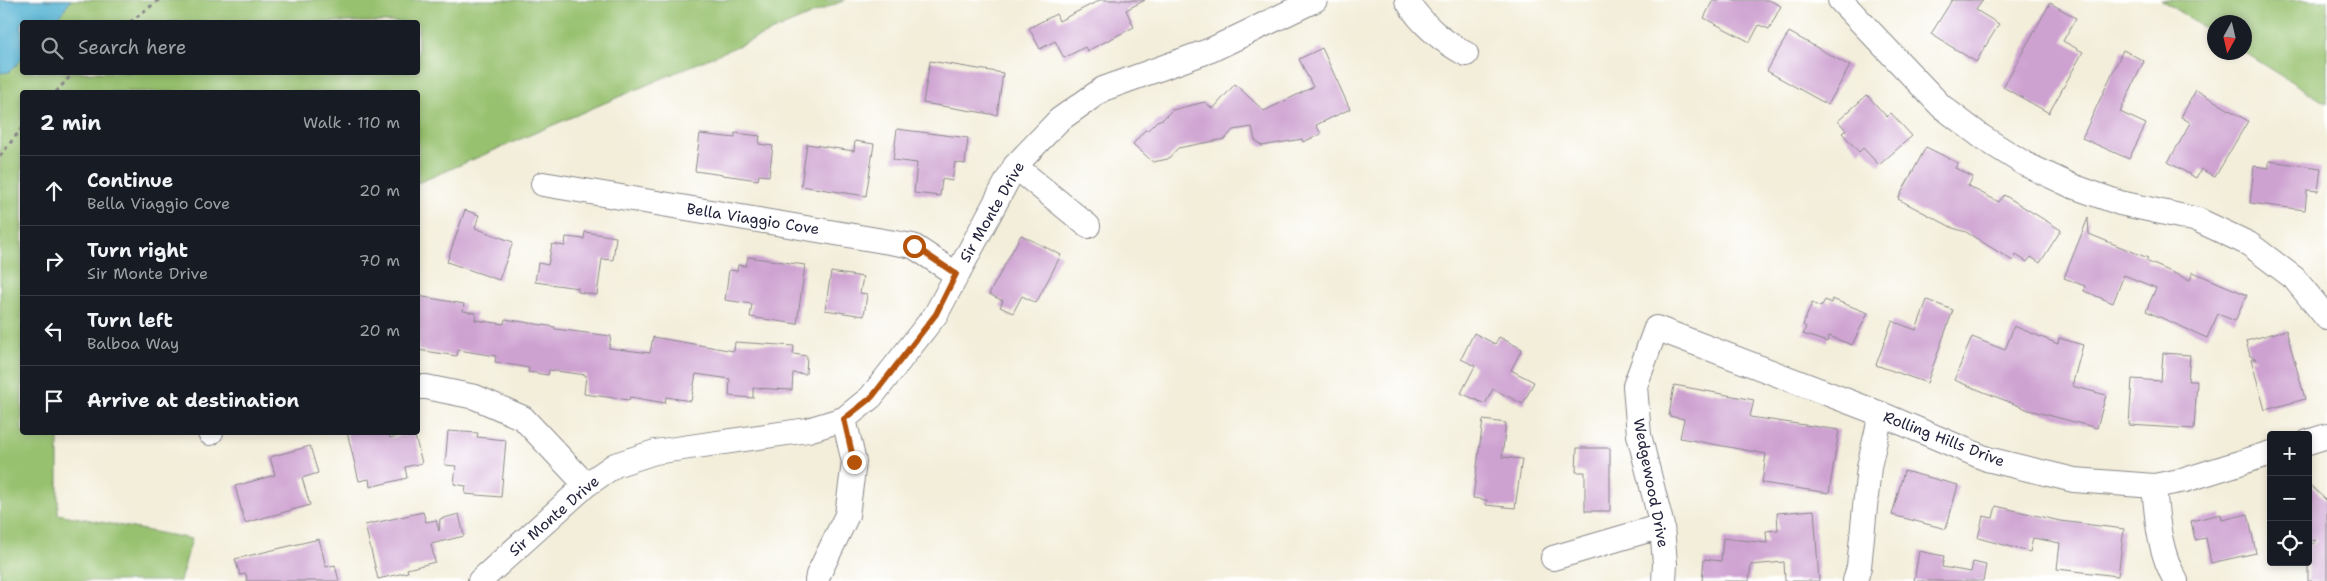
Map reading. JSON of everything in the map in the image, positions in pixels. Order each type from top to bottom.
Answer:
[{"type":"street","name":"Sir Monte Drive","points":[[480,581],[586,485],[615,465],[654,452],[808,430],[844,419],[872,397],[936,314],[1015,166],[1059,120],[1103,89],[1211,50],[1314,0]]},
{"type":"street","points":[[1407,0],[1425,24],[1454,48],[1466,54]]},
{"type":"street","points":[[1840,0],[1941,106],[1982,137],[2025,164],[2072,186],[2120,203],[2198,220],[2249,244],[2294,278],[2327,318]]},
{"type":"street","points":[[1015,166],[1088,226]]},
{"type":"street","name":"Bella Viaggio Cove","points":[[543,184],[914,246],[956,274]]},
{"type":"street","name":"Rolling Hills Drive","points":[[1656,328],[1881,414],[1987,459],[2074,480],[2154,486],[2185,480],[2267,454]]},
{"type":"street","name":"Wedgewood Drive","points":[[1656,328],[1635,386],[1639,435],[1662,526],[1665,564],[1664,581]]},
{"type":"street","points":[[420,387],[475,397],[523,418],[586,485]]},
{"type":"street","points":[[1855,581],[1859,567],[1869,467],[1881,414]]},
{"type":"street","points":[[817,581],[818,575],[847,515],[854,462],[844,419]]},
{"type":"street","points":[[2312,441],[2327,436]]},
{"type":"street","points":[[2154,486],[2160,538],[2164,554],[2176,581]]},
{"type":"street","points":[[1553,558],[1662,526]]},
{"type":"path","points":[[133,20],[159,0]]},
{"type":"path","points":[[58,90],[71,75]]},
{"type":"path","points":[[0,156],[20,131]]},
{"type":"green space","points":[[0,0],[845,0],[420,182],[420,90],[20,90],[20,435],[58,435],[58,514],[192,539],[180,581],[0,581]]},
{"type":"green space","points":[[2161,0],[2327,0],[2327,104],[2252,57],[2252,15],[2207,15],[2207,30]]},
{"type":"water","points":[[0,0],[71,0],[56,20],[20,20],[20,61],[9,72],[0,73]]},
{"type":"building","points":[[1100,0],[1145,0],[1126,10],[1134,27],[1087,51],[1085,47],[1064,58],[1055,41],[1040,49],[1029,28],[1056,14],[1059,21]]},
{"type":"building","points":[[1713,0],[1769,0],[1781,6],[1769,29],[1759,25],[1750,42],[1704,18]]},
{"type":"building","points":[[1952,0],[1983,0],[1976,10],[1999,24],[1976,62],[1931,34]]},
{"type":"building","points":[[2050,3],[2076,18],[2063,41],[2083,52],[2049,113],[2003,87]]},
{"type":"building","points":[[1789,32],[1850,66],[1828,105],[1767,71]]},
{"type":"building","points":[[1322,48],[1350,109],[1316,125],[1321,134],[1303,142],[1302,139],[1262,146],[1255,140],[1252,127],[1233,130],[1225,139],[1178,148],[1168,159],[1153,162],[1133,144],[1145,130],[1148,130],[1157,121],[1163,119],[1172,110],[1205,102],[1213,109],[1235,84],[1264,111],[1313,87],[1299,59]]},
{"type":"building","points":[[2123,50],[2144,61],[2120,112],[2146,124],[2129,159],[2082,138]]},
{"type":"building","points":[[930,61],[1003,73],[997,115],[923,103]]},
{"type":"building","points":[[2196,90],[2248,121],[2215,177],[2201,169],[2196,178],[2168,162],[2191,123],[2181,117]]},
{"type":"building","points":[[1867,95],[1887,117],[1891,113],[1912,136],[1879,165],[1863,148],[1859,152],[1842,133],[1846,130],[1838,121]]},
{"type":"building","points":[[897,129],[968,138],[965,164],[955,162],[952,181],[942,179],[940,196],[914,193],[917,163],[893,160]]},
{"type":"building","points":[[735,133],[760,136],[759,144],[773,146],[769,176],[759,175],[758,180],[695,171],[700,134],[735,138]]},
{"type":"building","points":[[855,141],[874,144],[866,196],[801,186],[807,144],[854,151]]},
{"type":"building","points":[[1926,147],[1958,163],[1955,168],[1973,177],[1968,186],[1999,202],[2004,195],[2061,230],[2040,263],[2031,257],[2027,262],[2016,255],[2013,261],[1966,232],[1953,228],[1898,199]]},
{"type":"building","points":[[2269,161],[2321,168],[2318,191],[2307,190],[2305,210],[2250,203],[2254,166],[2269,168]]},
{"type":"building","points":[[465,210],[479,215],[475,228],[513,242],[499,280],[447,262]]},
{"type":"building","points":[[2088,218],[2089,234],[2148,258],[2146,261],[2190,280],[2193,272],[2247,295],[2235,321],[2218,314],[2207,338],[2146,311],[2156,288],[2124,275],[2113,303],[2084,291],[2085,286],[2064,278]]},
{"type":"building","points":[[585,232],[616,237],[613,260],[602,259],[597,295],[578,292],[578,288],[535,282],[538,263],[548,265],[552,244],[565,246],[566,237],[584,239]]},
{"type":"building","points":[[1021,235],[1061,255],[1036,303],[1022,296],[1013,313],[1000,307],[1003,301],[989,294]]},
{"type":"building","points":[[748,257],[805,265],[797,324],[750,317],[752,304],[725,300],[729,270],[737,271],[738,265],[746,266]]},
{"type":"building","points":[[831,272],[863,277],[860,293],[867,294],[864,316],[825,310]]},
{"type":"building","points":[[420,296],[464,304],[463,311],[476,313],[475,320],[504,324],[505,319],[555,327],[555,329],[611,336],[609,348],[650,353],[653,337],[734,351],[735,342],[794,346],[793,354],[807,356],[806,374],[793,373],[792,390],[753,388],[753,398],[729,396],[730,379],[696,374],[691,401],[666,397],[665,403],[630,397],[629,400],[584,394],[586,375],[549,370],[548,375],[528,372],[529,368],[495,362],[496,356],[458,350],[457,356],[420,350]]},
{"type":"building","points":[[1832,299],[1868,313],[1852,345],[1829,336],[1827,342],[1803,334],[1806,327],[1803,325],[1812,303],[1821,307],[1825,300],[1831,303]]},
{"type":"building","points":[[1927,300],[1953,310],[1927,383],[1876,365],[1892,321],[1916,330]]},
{"type":"building","points":[[2014,326],[2058,344],[2059,338],[2083,345],[2072,386],[2106,395],[2097,428],[2029,410],[1954,380],[1972,337],[2005,350]]},
{"type":"building","points":[[2286,330],[2305,399],[2265,410],[2251,359],[2257,359],[2250,356],[2246,341]]},
{"type":"building","points":[[1474,333],[1495,344],[1499,337],[1522,349],[1511,370],[1534,382],[1523,404],[1493,389],[1485,404],[1461,393],[1475,366],[1461,359]]},
{"type":"building","points":[[2163,353],[2190,355],[2188,381],[2197,381],[2194,429],[2129,425],[2132,379],[2161,381]]},
{"type":"building","points":[[1674,385],[1754,400],[1750,417],[1839,430],[1829,493],[1762,483],[1766,454],[1680,438],[1684,419],[1669,416]]},
{"type":"building","points":[[1483,420],[1506,423],[1502,457],[1522,459],[1515,508],[1486,505],[1487,500],[1473,498]]},
{"type":"building","points":[[448,431],[478,433],[477,437],[506,440],[501,497],[465,494],[466,486],[454,484],[456,466],[445,465]]},
{"type":"building","points":[[348,435],[390,435],[390,438],[402,435],[415,435],[422,463],[405,467],[407,478],[370,487],[369,479],[359,481]]},
{"type":"building","points":[[310,446],[318,473],[302,478],[310,505],[245,523],[235,486],[275,475],[270,457]]},
{"type":"building","points":[[1577,448],[1610,448],[1610,511],[1585,511],[1585,472],[1576,472]]},
{"type":"building","points":[[1904,471],[1958,485],[1946,529],[1892,515]]},
{"type":"building","points":[[2312,487],[2327,501],[2327,581],[2308,581],[2308,566],[2312,566],[2312,544],[2316,540],[2312,541]]},
{"type":"building","points":[[1996,506],[2060,521],[2124,529],[2118,576],[2057,569],[2060,543],[2033,538],[2030,552],[1978,538],[1983,516],[1993,518]]},
{"type":"building","points":[[1814,510],[1819,581],[1785,581],[1784,562],[1751,565],[1749,581],[1702,581],[1704,559],[1721,561],[1723,538],[1767,543],[1766,531],[1778,530],[1777,513]]},
{"type":"building","points":[[423,512],[426,522],[436,520],[439,531],[440,519],[459,514],[464,536],[431,544],[435,562],[407,569],[408,572],[378,579],[365,525]]},
{"type":"building","points":[[2221,514],[2222,520],[2248,514],[2256,553],[2211,563],[2206,538],[2195,540],[2191,521]]},
{"type":"building","points":[[319,539],[326,567],[335,565],[339,581],[247,581],[246,574],[240,575],[235,559]]},
{"type":"building","points":[[1919,551],[1944,556],[1942,567],[1971,572],[1973,562],[1986,565],[1983,581],[1914,581]]},
{"type":"route","points":[[854,462],[844,419],[872,397],[936,314],[956,274],[914,246]]}]
